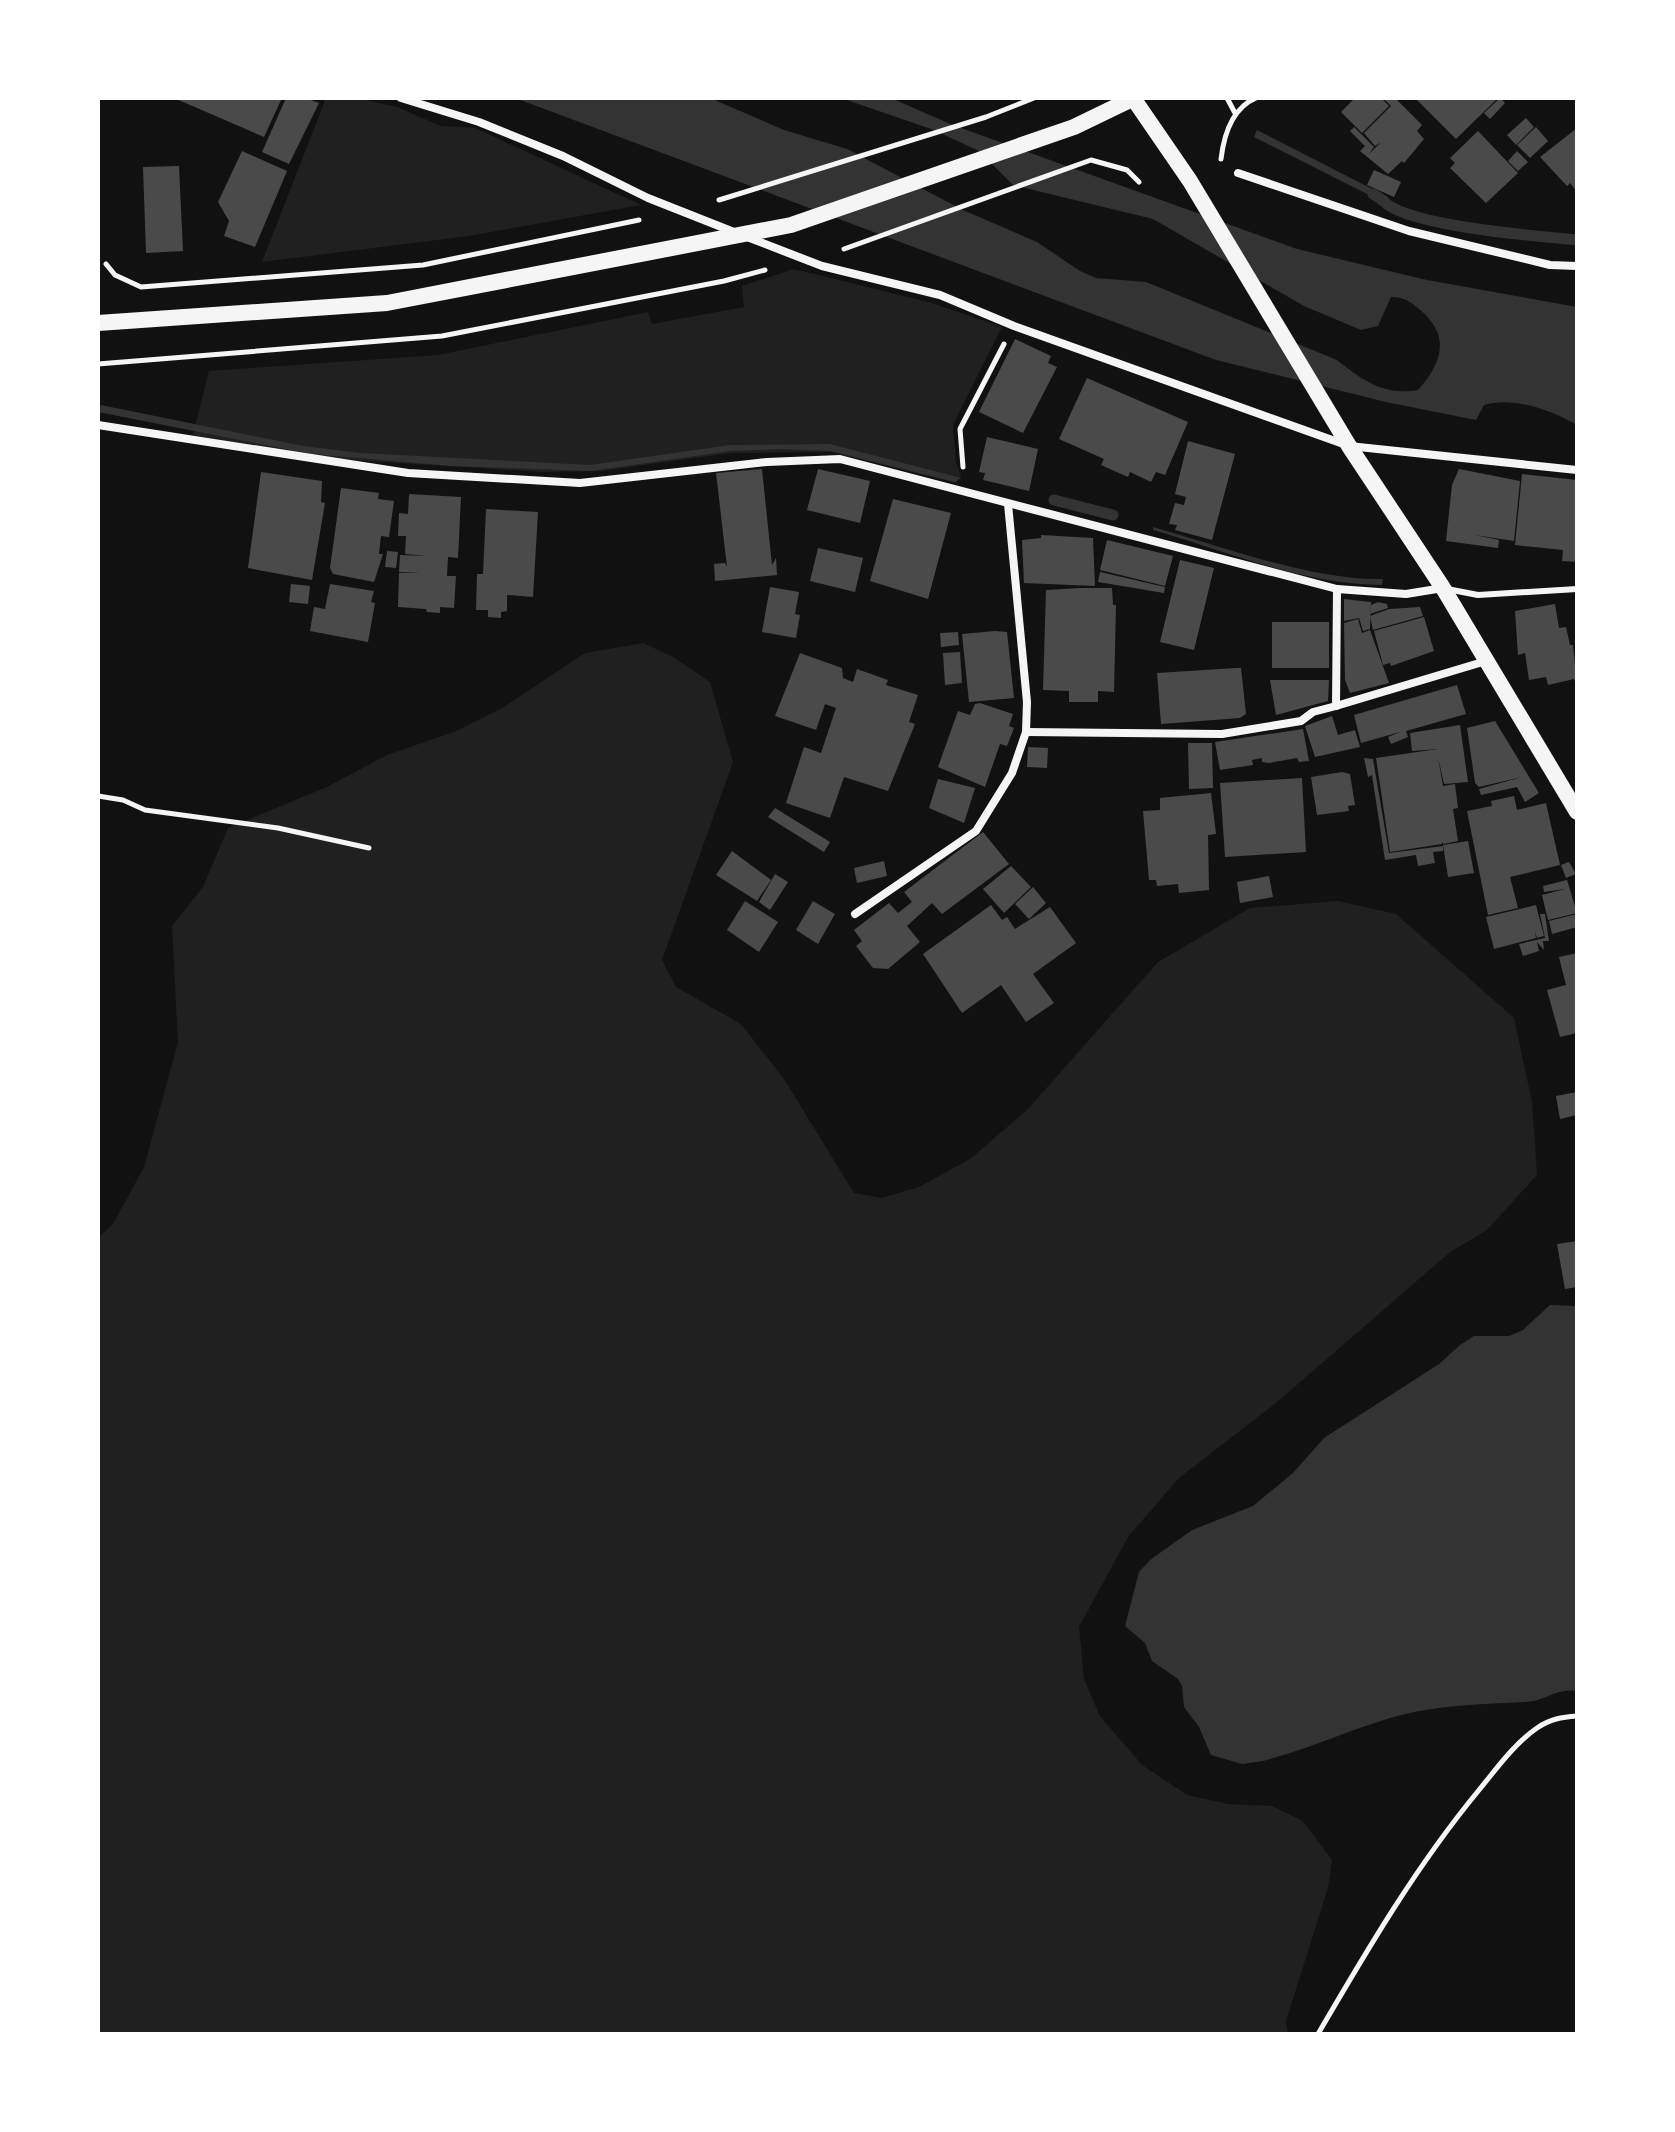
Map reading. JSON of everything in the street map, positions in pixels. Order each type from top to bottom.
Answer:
[{"type":"main road","points":[[98,323],[387,303],[791,225],[1074,127],[1133,98],[1190,181],[1349,446],[1443,588],[1577,812]]},
{"type":"street","points":[[401,98],[479,122],[563,156],[676,209],[804,259],[940,295],[1014,326],[1349,446],[1577,470]]},
{"type":"street","points":[[1238,173],[1409,231],[1550,265],[1577,266]]},
{"type":"street","points":[[98,425],[408,473],[580,483],[767,462],[840,459],[1337,589],[1406,594],[1443,588]]},
{"type":"street","points":[[855,914],[976,831],[1012,773],[1026,732],[1026,677],[1008,504]]},
{"type":"street","points":[[1336,706],[1337,589]]},
{"type":"street","points":[[1026,732],[1222,734],[1301,721],[1313,712],[1486,661]]},
{"type":"lane","points":[[1443,588],[1478,595],[1577,589]]},
{"type":"path","points":[[106,264],[115,275],[141,287],[423,265],[749,194],[986,117],[1034,98]]},
{"type":"path","points":[[1227,98],[1235,113]]},
{"type":"path","points":[[98,364],[442,336],[724,281],[837,252],[868,237],[1091,160],[1127,170],[1139,182]]},
{"type":"path","points":[[967,494],[960,429],[1014,326]]},
{"type":"path","points":[[98,796],[123,800],[145,810],[278,828],[369,848]]},
{"type":"path","points":[[1318,2034],[1399,1901],[1452,1822],[1509,1754],[1537,1728],[1555,1718],[1577,1716]]},
{"type":"shaded area","points":[[326,98],[356,98],[397,107],[441,126],[475,128],[641,205],[469,236],[262,262]]},
{"type":"shaded area","points":[[515,98],[710,98],[784,130],[847,149],[963,210],[1037,242],[1096,278],[1146,282],[1337,360],[1374,385],[1395,391],[1418,390],[1433,369],[1440,348],[1436,328],[1409,302],[1391,297],[1378,326],[1361,330],[1304,306],[1153,219],[1013,185],[979,151],[934,130],[841,98],[891,98],[950,124],[1297,249],[1427,280],[1577,307],[1577,425],[1544,410],[1507,402],[1484,405],[1476,420],[1386,402],[1216,360]]},
{"type":"shaded area","points":[[1257,130],[1388,197],[1385,203],[1254,137]]},
{"type":"shaded area","points":[[794,269],[932,303],[1002,327],[953,425],[956,463],[961,476],[956,483],[831,452],[731,453],[601,471],[542,472],[304,457],[193,435],[209,371],[438,355],[648,312],[652,324],[744,307],[742,286]]},
{"type":"shaded area","points":[[101,405],[303,446],[361,453],[590,465],[730,445],[830,444],[961,478],[955,482],[831,451],[781,449],[730,451],[591,471],[451,466],[311,454],[98,412]]},
{"type":"shaded area","points":[[1153,527],[1298,568],[1356,578],[1383,579],[1382,585],[1295,573],[1153,530]]},
{"type":"shaded area","points":[[643,643],[673,657],[710,682],[733,762],[662,960],[676,987],[741,1024],[784,1079],[854,1193],[882,1198],[919,1187],[970,1159],[1027,1110],[1158,962],[1250,908],[1338,901],[1396,914],[1514,1018],[1532,1102],[1537,1175],[1487,1230],[1449,1253],[1276,1403],[1179,1478],[1128,1537],[1079,1627],[1084,1679],[1100,1716],[1142,1765],[1187,1795],[1228,1804],[1272,1806],[1303,1821],[1332,1860],[1328,1888],[1286,2021],[1288,2034],[98,2034],[98,1238],[113,1224],[144,1167],[178,1042],[172,926],[203,887],[228,828],[327,787],[387,755],[456,731],[504,707],[585,653]]},
{"type":"shaded area","points":[[1550,1305],[1577,1306],[1577,1691],[1563,1691],[1532,1701],[1413,1712],[1263,1761],[1242,1764],[1211,1755],[1199,1727],[1184,1707],[1182,1686],[1178,1679],[1152,1661],[1145,1643],[1125,1626],[1139,1572],[1150,1560],[1192,1530],[1253,1506],[1293,1473],[1324,1438],[1439,1364],[1460,1345],[1474,1336],[1509,1336],[1523,1330]]},
{"type":"building","points":[[174,98],[282,98],[264,137]]},
{"type":"building","points":[[286,98],[305,98],[319,103],[289,164],[262,152]]},
{"type":"building","points":[[1355,98],[1381,98],[1389,106],[1362,133],[1341,112]]},
{"type":"building","points":[[1383,98],[1395,98],[1422,125],[1417,131],[1424,139],[1404,163],[1402,161],[1388,174],[1360,151],[1365,146],[1350,131],[1354,127],[1374,147],[1368,155],[1381,142],[1375,146],[1364,133],[1391,106]]},
{"type":"building","points":[[1415,98],[1498,98],[1456,139]]},
{"type":"building","points":[[1500,98],[1505,103],[1490,119],[1484,113]]},
{"type":"building","points":[[1526,118],[1534,127],[1516,145],[1507,135]]},
{"type":"building","points":[[1536,127],[1548,141],[1530,158],[1517,145]]},
{"type":"building","points":[[1577,128],[1577,192],[1570,183],[1567,186],[1540,157]]},
{"type":"building","points":[[1478,131],[1518,173],[1486,203],[1450,168],[1455,163],[1450,158]]},
{"type":"building","points":[[242,151],[287,171],[255,247],[224,236],[229,221],[218,202]]},
{"type":"building","points":[[1517,151],[1528,162],[1518,171],[1508,161]]},
{"type":"building","points":[[179,166],[183,251],[146,253],[143,167]]},
{"type":"building","points":[[1374,170],[1401,182],[1394,197],[1367,185]]},
{"type":"building","points":[[1015,339],[1051,356],[1048,363],[1057,367],[1023,433],[979,412]]},
{"type":"building","points":[[1087,378],[1188,422],[1165,475],[1156,472],[1151,482],[1130,472],[1128,477],[1101,465],[1104,459],[1059,439]]},
{"type":"building","points":[[987,437],[1038,449],[1029,491],[983,480],[985,473],[979,472]]},
{"type":"building","points":[[1188,441],[1235,454],[1212,540],[1175,530],[1177,525],[1169,524],[1175,503],[1184,505],[1186,497],[1175,494]]},
{"type":"building","points":[[762,469],[772,565],[776,558],[777,575],[715,581],[714,564],[725,563],[727,567],[716,473]]},
{"type":"building","points":[[818,469],[870,481],[860,523],[807,510]]},
{"type":"building","points":[[1459,469],[1520,481],[1514,541],[1475,535],[1499,540],[1498,548],[1446,541],[1452,485]]},
{"type":"building","points":[[261,472],[322,481],[321,502],[325,503],[312,580],[248,568]]},
{"type":"building","points":[[1522,474],[1577,480],[1577,562],[1562,561],[1563,550],[1515,545]]},
{"type":"building","points":[[341,488],[379,493],[378,499],[394,501],[389,537],[381,536],[379,554],[383,554],[374,582],[333,574],[330,568]]},
{"type":"building","points":[[409,494],[461,497],[458,558],[448,557],[447,576],[456,576],[454,608],[440,607],[440,613],[398,607],[399,573],[420,573],[399,572],[400,555],[427,556],[405,554],[406,536],[398,536],[399,513],[408,514]]},
{"type":"building","points":[[893,499],[951,513],[928,599],[870,581]]},
{"type":"building","points":[[486,509],[538,512],[533,597],[507,595],[507,611],[501,612],[501,618],[488,617],[488,610],[476,610],[477,574],[483,574]]},
{"type":"building","points":[[1041,535],[1093,538],[1095,586],[1024,583],[1022,540],[1041,538]]},
{"type":"building","points":[[1107,540],[1173,556],[1165,586],[1100,570]]},
{"type":"building","points":[[818,548],[863,558],[855,592],[810,581]]},
{"type":"building","points":[[387,551],[398,552],[396,568],[385,567]]},
{"type":"building","points":[[1180,560],[1214,568],[1194,650],[1160,642]]},
{"type":"building","points":[[1100,572],[1165,587],[1164,593],[1098,582]]},
{"type":"building","points":[[291,584],[310,586],[308,604],[289,602]]},
{"type":"building","points":[[330,584],[374,591],[368,642],[310,631],[314,607],[325,609]]},
{"type":"building","points":[[770,587],[799,592],[795,614],[800,615],[796,638],[762,632]]},
{"type":"building","points":[[1112,588],[1113,605],[1116,605],[1114,692],[1098,691],[1098,702],[1069,702],[1069,691],[1043,690],[1046,590]]},
{"type":"building","points":[[1344,599],[1371,602],[1370,629],[1363,631],[1359,618],[1344,621]]},
{"type":"building","points":[[1378,602],[1387,604],[1388,608],[1370,614],[1371,605]]},
{"type":"building","points":[[1555,604],[1559,628],[1566,627],[1570,645],[1573,645],[1577,685],[1574,679],[1548,685],[1546,677],[1529,680],[1525,653],[1518,655],[1515,611]]},
{"type":"building","points":[[1420,607],[1423,616],[1373,630],[1370,616],[1389,609]]},
{"type":"building","points":[[1424,617],[1434,651],[1391,666],[1390,663],[1383,665],[1374,631]]},
{"type":"building","points":[[1358,619],[1362,633],[1370,630],[1389,683],[1350,693],[1345,680],[1344,623]]},
{"type":"building","points":[[1272,622],[1329,622],[1329,668],[1272,668]]},
{"type":"building","points":[[958,632],[959,645],[941,647],[940,633]]},
{"type":"building","points":[[1007,632],[1014,698],[969,702],[962,634]]},
{"type":"building","points":[[960,652],[962,683],[945,685],[943,653]]},
{"type":"building","points":[[800,653],[842,668],[843,678],[853,682],[857,669],[888,680],[886,685],[918,695],[909,722],[915,724],[888,791],[844,777],[830,818],[786,803],[804,747],[821,753],[836,708],[825,704],[816,730],[775,716]]},
{"type":"building","points":[[1241,668],[1246,714],[1240,718],[1161,724],[1157,673]]},
{"type":"building","points":[[1270,680],[1329,680],[1328,701],[1276,715]]},
{"type":"building","points":[[1457,685],[1466,714],[1406,731],[1408,737],[1391,744],[1388,737],[1400,732],[1361,743],[1354,715]]},
{"type":"building","points":[[975,704],[1013,714],[1009,726],[1014,728],[1007,746],[1000,744],[985,787],[938,767],[958,711],[970,715]]},
{"type":"building","points":[[1332,716],[1338,735],[1355,730],[1360,747],[1315,757],[1305,726]]},
{"type":"building","points":[[1495,721],[1539,793],[1525,802],[1517,787],[1481,795],[1479,789],[1522,777],[1479,787],[1475,783],[1467,728]]},
{"type":"building","points":[[1460,725],[1468,782],[1444,784],[1438,757],[1443,786],[1455,784],[1458,808],[1453,809],[1458,841],[1443,844],[1442,841],[1442,844],[1390,852],[1376,758],[1438,749],[1412,751],[1410,733]]},
{"type":"building","points":[[1303,729],[1309,761],[1299,762],[1297,758],[1269,763],[1262,762],[1262,758],[1252,760],[1253,765],[1220,770],[1215,742]]},
{"type":"building","points":[[1188,743],[1212,743],[1213,788],[1189,789]]},
{"type":"building","points":[[1028,747],[1048,748],[1047,768],[1027,767]]},
{"type":"building","points":[[1364,758],[1373,759],[1389,853],[1443,846],[1443,851],[1433,852],[1435,863],[1418,866],[1416,855],[1385,860],[1372,775],[1368,777]]},
{"type":"building","points":[[1342,772],[1350,774],[1355,805],[1348,806],[1349,811],[1317,815],[1311,777]]},
{"type":"building","points":[[1302,778],[1306,852],[1225,857],[1220,783]]},
{"type":"building","points":[[938,779],[975,788],[964,823],[929,808]]},
{"type":"building","points":[[1211,793],[1216,834],[1208,835],[1209,890],[1179,893],[1178,884],[1157,886],[1156,880],[1149,880],[1143,811],[1160,810],[1160,798]]},
{"type":"building","points":[[1514,796],[1517,810],[1546,803],[1560,865],[1510,877],[1518,908],[1488,915],[1467,811],[1492,806],[1491,801]]},
{"type":"building","points":[[775,808],[830,842],[824,852],[768,817]]},
{"type":"building","points":[[983,832],[1009,864],[942,914],[932,903],[907,926],[920,942],[888,969],[873,968],[856,946],[862,941],[854,930],[889,903],[898,913],[912,902],[904,892]]},
{"type":"building","points":[[1468,841],[1474,873],[1448,877],[1443,845]]},
{"type":"building","points":[[732,851],[771,880],[757,901],[716,875]]},
{"type":"building","points":[[884,861],[887,876],[857,883],[854,868]]},
{"type":"building","points":[[1569,862],[1576,874],[1566,878],[1561,865]]},
{"type":"building","points":[[1011,866],[1031,887],[1004,913],[983,889]]},
{"type":"building","points":[[775,874],[788,882],[770,910],[759,902]]},
{"type":"building","points":[[1269,876],[1273,897],[1240,903],[1237,882]]},
{"type":"building","points":[[1567,880],[1577,913],[1548,920],[1542,895],[1565,889],[1544,892],[1543,886]]},
{"type":"building","points":[[1033,887],[1046,903],[1029,919],[1015,904]]},
{"type":"building","points":[[745,901],[778,922],[759,952],[727,930]]},
{"type":"building","points":[[813,901],[835,914],[818,944],[796,930]]},
{"type":"building","points":[[991,905],[1002,920],[1007,917],[1015,929],[1050,907],[1076,943],[1033,974],[1054,1003],[1026,1022],[1001,985],[962,1013],[923,954]]},
{"type":"building","points":[[1536,905],[1544,936],[1537,938],[1535,932],[1536,938],[1494,949],[1486,917]]},
{"type":"building","points":[[1540,914],[1545,914],[1549,941],[1543,941],[1544,950],[1537,942],[1539,951],[1523,956],[1519,944],[1545,938]]},
{"type":"building","points":[[1577,914],[1577,927],[1552,934],[1549,921]]},
{"type":"building","points":[[1577,953],[1577,1033],[1560,1037],[1547,990],[1566,985],[1559,957]]},
{"type":"building","points":[[1577,1092],[1577,1115],[1560,1119],[1556,1096]]},
{"type":"building","points":[[1577,1241],[1577,1287],[1565,1289],[1557,1244]]},
{"type":"waterway","points":[[1373,194],[1404,213],[1451,225],[1577,240]]},
{"type":"waterway","points":[[1054,500],[1113,515]]}]
